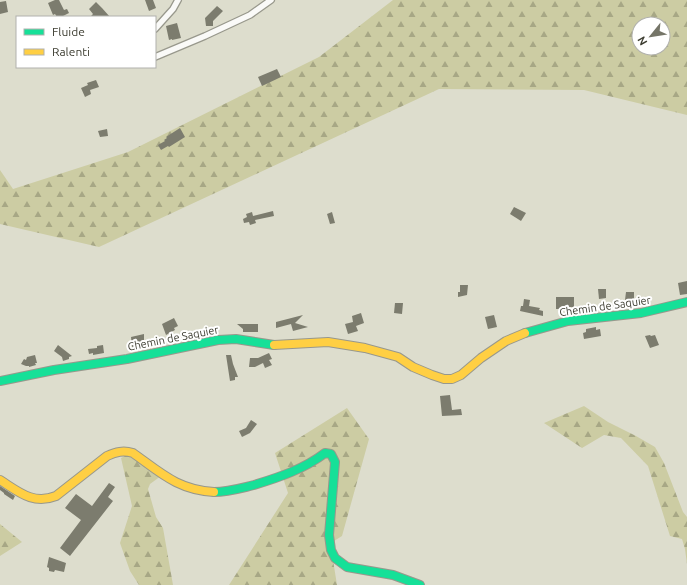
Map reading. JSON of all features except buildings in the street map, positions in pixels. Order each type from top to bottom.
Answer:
[{"type":"street","points":[[156,28],[173,9],[178,0]]},
{"type":"street","points":[[156,57],[250,15],[271,0]]},
{"type":"street","name":"Chemin de Saquier","points":[[0,381],[54,370],[120,360],[218,340],[232,339],[271,345],[328,342],[365,348],[398,357],[413,367],[432,375],[444,379],[452,379],[462,375],[491,351],[506,341],[538,329],[587,318],[641,313],[687,302]]},
{"type":"street","points":[[0,480],[33,499],[47,500],[60,493],[107,456],[116,452],[126,451],[132,453],[172,481],[186,487],[203,491],[221,492],[235,490],[284,476],[312,463],[325,453],[330,453],[334,456],[335,462],[330,535],[331,550],[335,558],[347,567],[393,575],[420,585]]},
{"type":"green space","points":[[393,0],[687,0],[687,115],[584,90],[439,89],[99,247],[0,224],[0,170],[13,189],[128,152],[319,57]]},
{"type":"green space","points":[[584,406],[608,422],[655,447],[664,463],[683,512],[687,517],[687,564],[682,539],[670,536],[648,466],[621,438],[604,435],[582,448],[544,423]]},
{"type":"green space","points":[[347,408],[369,439],[342,536],[326,546],[333,560],[337,585],[229,585],[288,493],[275,453]]},
{"type":"green space","points":[[127,455],[161,476],[150,484],[148,489],[156,517],[163,528],[173,585],[139,585],[130,571],[120,543],[132,506],[121,458]]},
{"type":"green space","points":[[0,524],[22,542],[0,556]]},
{"type":"traffic: fast","points":[[525,333],[568,321],[641,313],[687,302]]},
{"type":"traffic: fast","points":[[0,381],[54,370],[127,359],[218,340],[236,339],[274,345]]},
{"type":"traffic: fast","points":[[214,492],[234,490],[264,482],[309,464],[325,453],[331,454],[335,462],[329,535],[331,550],[335,558],[347,567],[393,575],[420,585]]},
{"type":"traffic: slow","points":[[274,345],[328,342],[365,348],[398,357],[413,367],[432,375],[444,379],[452,379],[461,375],[481,358],[506,341],[525,333]]},
{"type":"traffic: slow","points":[[0,480],[26,496],[40,499],[48,498],[56,496],[107,456],[126,452],[133,453],[161,474],[180,484],[201,491],[214,492]]}]
